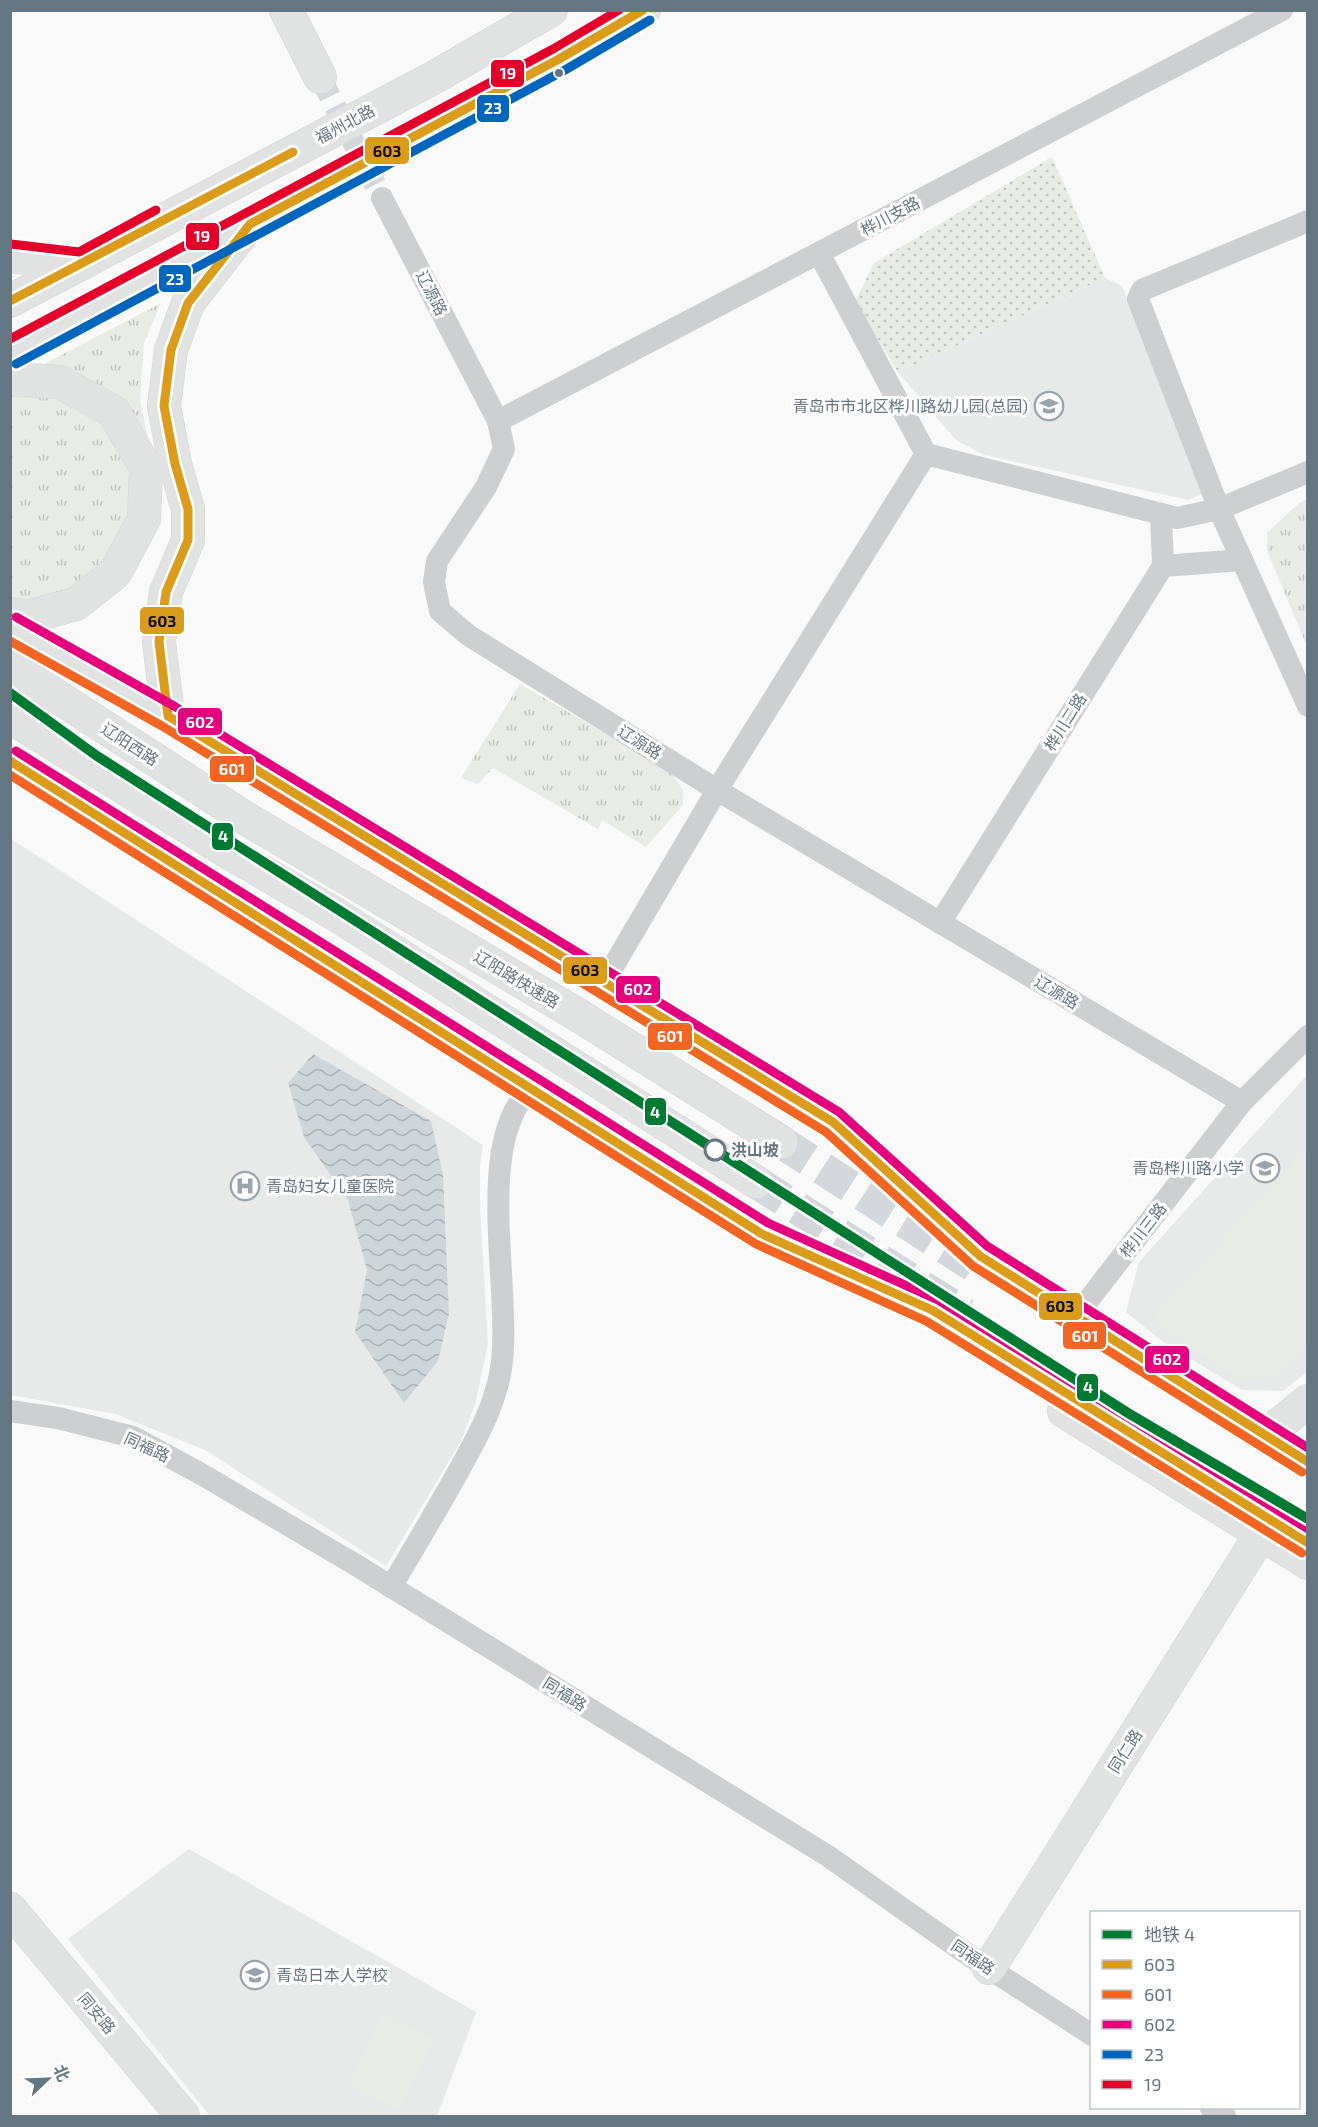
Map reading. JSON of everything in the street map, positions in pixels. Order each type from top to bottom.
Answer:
[{"type":"main road","points":[[286,10],[320,77]]},
{"type":"main road","name":"福州北路","points":[[10,301],[435,77],[551,10]]},
{"type":"main road","points":[[10,353],[559,59],[644,10]]},
{"type":"main road","points":[[168,716],[159,642],[166,592],[188,540],[188,509],[175,464],[164,406],[171,350],[188,303],[250,224]]},
{"type":"main road","points":[[10,256],[81,264]]},
{"type":"main road","points":[[10,379],[60,382],[114,412],[146,469],[144,519],[116,573],[76,604],[28,617],[10,614]]},
{"type":"main road","points":[[10,627],[168,716],[833,1122],[980,1256],[1308,1462]]},
{"type":"main road","name":"辽阳西路","points":[[10,666],[250,821]]},
{"type":"main road","points":[[10,717],[228,852],[335,914],[756,1182]]},
{"type":"main road","points":[[10,761],[762,1234],[932,1310],[1285,1535],[1308,1563]]},
{"type":"main road","name":"辽阳路快速路","points":[[250,821],[578,1015],[781,1142]]},
{"type":"main road","points":[[1264,1436],[1308,1401]]},
{"type":"main road","name":"同仁路","points":[[989,1968],[1285,1535]]},
{"type":"main road","name":"同安路","points":[[10,1910],[183,2116]]},
{"type":"street","name":"桦川支路","points":[[498,421],[1282,10]]},
{"type":"street","name":"辽源路","points":[[382,198],[498,421],[504,449],[486,487],[437,561],[434,582],[440,611],[468,636],[717,790],[1242,1102]]},
{"type":"street","points":[[1308,221],[1142,290],[1138,299],[1219,508],[1308,706]]},
{"type":"street","points":[[819,253],[926,454],[1177,518],[1219,508],[1308,472]]},
{"type":"street","points":[[604,982],[717,790],[926,454]]},
{"type":"street","points":[[1161,514],[1163,566],[1242,560]]},
{"type":"street","name":"桦川二路","points":[[940,923],[1163,566]]},
{"type":"street","name":"桦川三路","points":[[1076,1316],[1242,1102],[1308,1036]]},
{"type":"street","points":[[391,1587],[484,1425],[501,1370],[504,1310],[496,1182],[505,1134],[521,1098],[532,1088]]},
{"type":"street","name":"同福路","points":[[10,1411],[58,1418],[133,1437],[203,1475],[391,1587],[828,1856],[989,1968],[1090,2034]]},
{"type":"street","points":[[1212,2109],[1226,2116]]},
{"type":"shaded area","name":"青岛市市北区桦川路幼儿园(总园)","points":[[1105,278],[1122,286],[1207,492],[1188,500],[984,455],[956,440],[898,372]]},
{"type":"shaded area","name":"青岛妇女儿童医院","points":[[10,838],[483,1145],[480,1165],[480,1207],[488,1344],[475,1405],[461,1441],[386,1566],[205,1450],[115,1414],[11,1395]]},
{"type":"shaded area","name":"青岛桦川路小学","points":[[1307,1075],[1307,1372],[1283,1391],[1242,1390],[1163,1342],[1126,1312],[1139,1262]]},
{"type":"shaded area","name":"青岛日本人学校","points":[[189,1849],[476,2012],[437,2116],[210,2116],[68,1939]]},
{"type":"green space","points":[[1052,157],[1105,278],[898,372],[855,302],[874,263]]},
{"type":"green space","points":[[161,303],[144,343],[140,399],[149,445],[117,402],[76,371],[44,364]]},
{"type":"green space","points":[[10,396],[55,397],[102,423],[129,475],[130,515],[107,563],[72,594],[31,607],[11,601]]},
{"type":"green space","points":[[1307,499],[1307,646],[1268,553],[1267,533],[1299,503]]},
{"type":"green space","points":[[520,684],[670,771],[683,790],[683,805],[646,847],[602,820],[598,829],[493,768],[478,784],[461,778]]},
{"type":"green space","points":[[1307,1147],[1307,1348],[1278,1377],[1238,1379],[1152,1320]]},
{"type":"green space","points":[[382,2014],[433,2039],[399,2111],[348,2086]]},
{"type":"water","points":[[313,1054],[431,1121],[443,1175],[449,1314],[438,1361],[404,1403],[355,1332],[367,1270],[348,1200],[304,1137],[288,1083]]},
{"type":"tunnel","points":[[320,77],[382,198]]},
{"type":"tunnel","points":[[781,1142],[985,1273]]},
{"type":"tunnel","points":[[756,1182],[965,1314]]},
{"type":"metro line","name":"4","points":[[10,693],[97,756],[1128,1413],[1308,1519]]},
{"type":"transit line","name":"19","points":[[10,339],[553,49],[619,10]]},
{"type":"transit line","name":"603","points":[[643,10],[559,59],[250,224],[188,303],[171,350],[164,406],[175,464],[188,509],[188,540],[166,592],[159,642],[168,716],[833,1122],[980,1256],[1308,1462]]},
{"type":"transit line","name":"23","points":[[16,364],[565,70],[650,20]]},
{"type":"transit line","name":"603","points":[[10,301],[293,152]]},
{"type":"transit line","name":"19","points":[[11,244],[79,252],[156,210]]},
{"type":"transit line","name":"602","points":[[16,617],[174,706],[839,1112],[987,1246],[1308,1448]]},
{"type":"transit line","name":"601","points":[[10,641],[162,726],[826,1132],[973,1266],[1302,1472]]},
{"type":"transit line","name":"602","points":[[16,751],[768,1223],[938,1300],[1308,1529]]},
{"type":"transit line","name":"603","points":[[10,761],[762,1234],[932,1310],[1308,1543]]},
{"type":"transit line","name":"601","points":[[10,775],[756,1244],[926,1321],[1302,1553]]},
{"type":"place","name":"青岛市市北区桦川路幼儿园(总园)","points":[[1049,406]]},
{"type":"place","name":"洪山坡","points":[[715,1150]]},
{"type":"place","name":"青岛桦川路小学","points":[[1265,1168]]},
{"type":"place","name":"青岛妇女儿童医院","points":[[245,1186]]},
{"type":"place","name":"青岛日本人学校","points":[[255,1975]]}]
